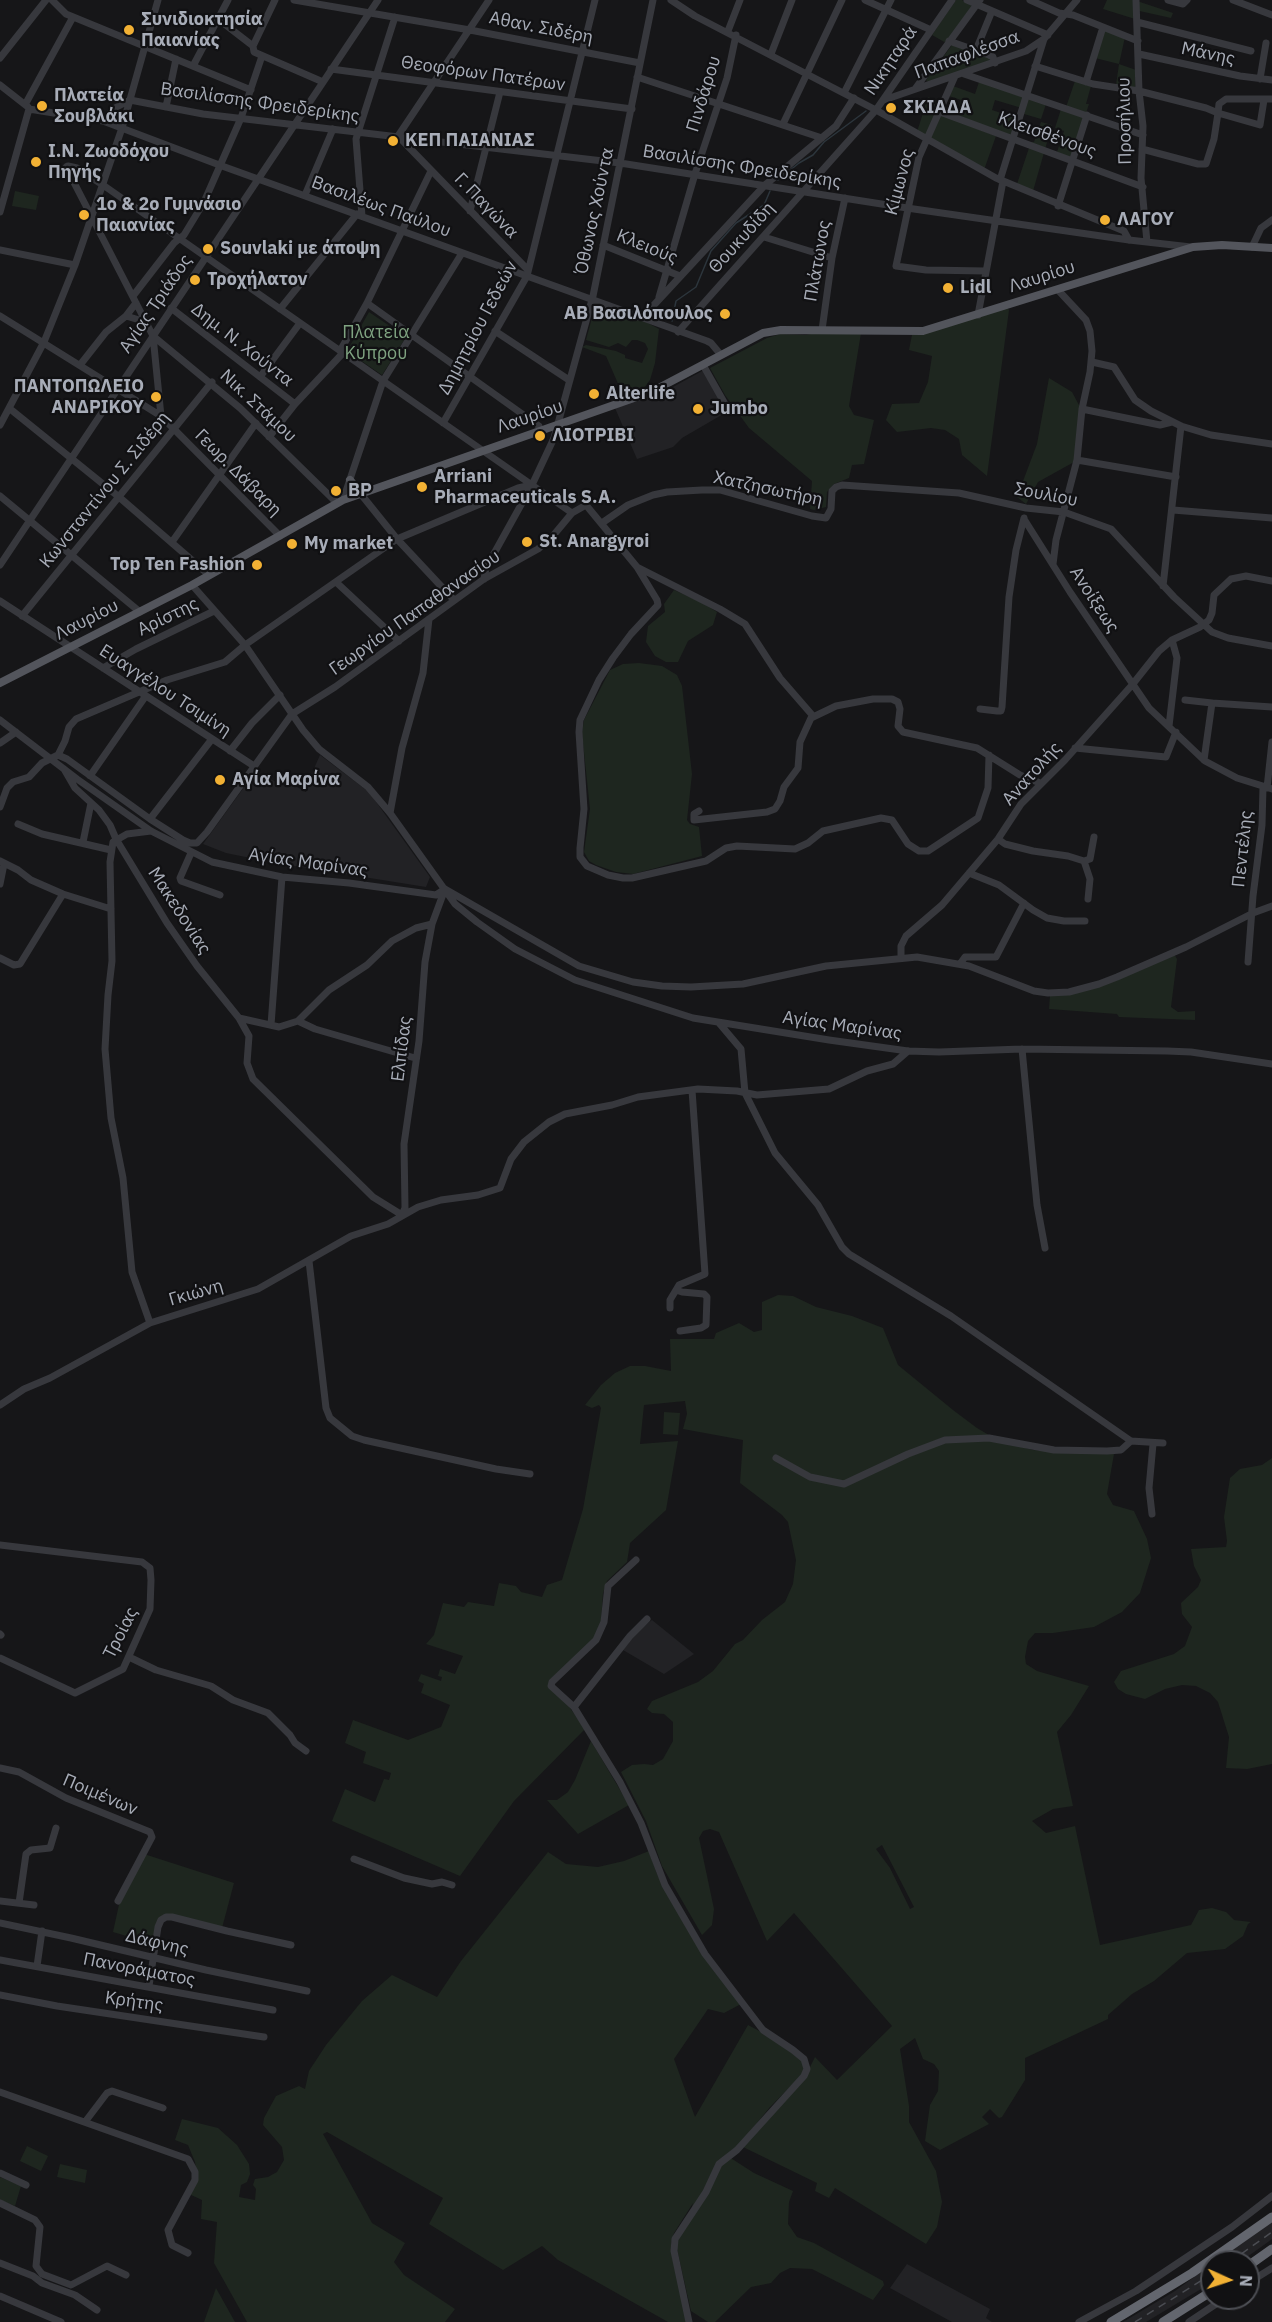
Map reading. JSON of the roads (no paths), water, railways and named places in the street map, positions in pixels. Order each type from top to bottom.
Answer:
[{"type":"highway","points":[[1111,2322],[1192,2273],[1272,2217]]},
{"type":"highway","points":[[1162,2322],[1200,2298]]},
{"type":"main road","name":"Λαυρίου","points":[[0,683],[192,585],[340,502],[360,493],[651,392],[766,332],[781,330],[923,331],[1193,247],[1222,245],[1272,248]]},
{"type":"main road","points":[[350,480],[360,493]]},
{"type":"street","points":[[0,58],[46,0]]},
{"type":"street","points":[[52,0],[59,9],[73,17],[251,90]]},
{"type":"street","points":[[0,425],[44,342],[75,265],[122,128],[158,0]]},
{"type":"street","points":[[193,66],[227,0]]},
{"type":"street","points":[[275,0],[253,46],[253,51],[323,81]]},
{"type":"street","name":"Αθαν. Σιδέρη","points":[[294,0],[395,16],[640,63]]},
{"type":"street","name":"Αγίας Τριάδος","points":[[0,566],[378,0]]},
{"type":"street","points":[[398,136],[489,0]]},
{"type":"street","name":"Δημητρίου Γεδεών","points":[[443,423],[528,273],[555,155],[595,0]]},
{"type":"street","name":"Όθωνος Χούντα","points":[[484,579],[486,568],[532,485],[554,438],[592,301],[653,0]]},
{"type":"street","points":[[671,0],[695,16],[736,35],[854,98],[1001,181],[1124,231],[1129,240]]},
{"type":"street","points":[[728,31],[740,0]]},
{"type":"street","points":[[771,54],[792,0]]},
{"type":"street","points":[[783,124],[842,0]]},
{"type":"street","points":[[865,0],[931,30]]},
{"type":"street","points":[[844,93],[891,0]]},
{"type":"street","name":"Νικηταρά","points":[[876,110],[952,0]]},
{"type":"street","points":[[967,0],[978,2],[1046,37],[1012,139],[1001,181],[978,315]]},
{"type":"street","points":[[1030,0],[1059,13],[1138,41]]},
{"type":"street","name":"Παπαφλέσσα","points":[[883,100],[1026,51],[1046,37],[1077,0]]},
{"type":"street","name":"Προσήλιου","points":[[1136,0],[1143,135],[1143,187],[1149,242]]},
{"type":"street","points":[[1168,0],[1183,4],[1187,0]]},
{"type":"street","points":[[1233,0],[1272,15]]},
{"type":"street","points":[[915,89],[978,2]]},
{"type":"street","points":[[976,51],[992,11]]},
{"type":"street","points":[[280,309],[360,215],[357,132],[395,16]]},
{"type":"street","points":[[0,212],[27,106],[73,17]]},
{"type":"street","points":[[218,19],[253,46]]},
{"type":"street","points":[[1137,22],[1251,51]]},
{"type":"street","points":[[1086,82],[1103,27]]},
{"type":"street","name":"Πινδάρου","points":[[658,299],[695,174],[727,78],[736,35]]},
{"type":"street","points":[[949,41],[993,57],[995,63]]},
{"type":"street","points":[[1260,78],[1266,43]]},
{"type":"street","name":"Μάνης","points":[[1139,54],[1272,80]]},
{"type":"street","points":[[80,365],[106,332],[126,316],[155,266],[184,235],[204,202],[222,166],[262,56]]},
{"type":"street","points":[[166,107],[176,59]]},
{"type":"street","points":[[1035,66],[1086,82],[1139,91],[1206,108],[1218,113],[1260,125],[1268,100],[1226,99],[1219,104],[1218,113],[1214,139],[1206,164],[1198,164],[1142,149]]},
{"type":"street","name":"Θεοφόρων Πατέρων","points":[[331,69],[632,109]]},
{"type":"street","points":[[963,74],[1143,135]]},
{"type":"street","name":"Κίμωνος","points":[[955,76],[920,157],[896,266],[926,270],[986,271]]},
{"type":"street","points":[[637,77],[719,102],[822,138]]},
{"type":"street","points":[[0,85],[27,106]]},
{"type":"street","points":[[470,211],[500,92]]},
{"type":"street","points":[[639,317],[765,185],[836,126],[854,98]]},
{"type":"street","points":[[103,121],[113,109],[130,100]]},
{"type":"street","name":"Βασιλίσσης Φρειδερίκης","points":[[130,100],[241,118],[620,163],[907,208],[1193,247]]},
{"type":"street","name":"Βασιλέως Παύλου","points":[[27,106],[103,121],[462,253],[528,273],[592,301],[711,343],[721,356]]},
{"type":"street","name":"Θουκυδίδη","points":[[678,332],[876,110]]},
{"type":"street","name":"Κλεισθένους","points":[[940,112],[1143,187]]},
{"type":"street","points":[[1058,206],[1087,116]]},
{"type":"street","points":[[305,195],[333,129]]},
{"type":"street","name":"Γ. Παγώνα","points":[[398,136],[528,273]]},
{"type":"street","points":[[161,417],[153,336],[66,167],[70,165],[78,168],[180,238],[572,513],[586,505],[637,567],[658,605],[631,634],[613,658],[599,680],[580,720],[584,809],[580,857],[587,866],[608,875],[632,878],[706,861],[726,848],[737,846],[795,849],[823,831],[881,818],[892,820],[908,844],[919,851],[928,851],[978,818],[988,788],[989,754]]},
{"type":"street","points":[[268,437],[342,352],[431,171]]},
{"type":"street","name":"Πλάτωνος","points":[[822,330],[832,258],[845,198]]},
{"type":"street","points":[[1252,247],[1261,228],[1272,220]]},
{"type":"street","points":[[764,237],[832,258]]},
{"type":"street","points":[[1149,242],[1162,256]]},
{"type":"street","name":"Κλειούς","points":[[603,245],[680,276]]},
{"type":"street","points":[[0,250],[75,265]]},
{"type":"street","points":[[340,502],[350,480],[383,381],[462,253]]},
{"type":"street","name":"Ανοίξεως","points":[[1058,290],[1088,324],[1092,362],[1082,409],[1077,460],[1056,540],[1053,564],[1149,708],[1204,760],[1237,778],[1267,788]]},
{"type":"street","points":[[367,303],[539,426],[540,430]]},
{"type":"street","name":"Δημ. Ν. Χούντα","points":[[171,309],[295,404]]},
{"type":"street","name":"Γεωρ. Δάβαρη","points":[[0,316],[161,417],[280,536]]},
{"type":"street","points":[[126,316],[146,322]]},
{"type":"street","points":[[260,377],[300,323]]},
{"type":"street","points":[[495,332],[569,380]]},
{"type":"street","name":"Νικ. Στάμου","points":[[153,336],[212,382],[268,437],[340,502]]},
{"type":"street","points":[[1092,362],[1114,367],[1128,393],[1135,400],[1172,422],[1211,435],[1272,444]]},
{"type":"street","points":[[703,365],[725,404]]},
{"type":"street","name":"Κωνσταντίνου Σ. Σιδέρη","points":[[22,616],[212,382]]},
{"type":"street","points":[[9,408],[209,575]]},
{"type":"street","points":[[1082,409],[1160,425],[1172,422]]},
{"type":"street","points":[[172,542],[256,423]]},
{"type":"street","points":[[1163,586],[1181,426]]},
{"type":"street","points":[[1077,460],[1176,477]]},
{"type":"street","points":[[0,807],[7,788],[13,782],[29,777],[42,763],[55,757],[72,722],[138,692],[196,670],[221,664],[397,539],[518,488],[532,485]]},
{"type":"street","name":"Σουλίου","points":[[828,516],[831,509],[832,491],[843,485],[959,493],[1026,508],[1064,512],[1111,529],[1163,586],[1203,625],[1222,637],[1272,646]]},
{"type":"street","name":"Χατζησωτήρη","points":[[602,523],[628,505],[640,500],[667,492],[682,491],[720,490],[812,516],[828,516]]},
{"type":"street","points":[[360,493],[397,539],[454,600]]},
{"type":"street","points":[[0,496],[140,612]]},
{"type":"street","points":[[980,710],[1001,711],[1002,707],[1009,597],[1016,550],[1026,508]]},
{"type":"street","points":[[1173,510],[1272,518]]},
{"type":"street","name":"Γεωργίου Παπαθανασίου","points":[[55,757],[67,759],[150,819],[183,840],[196,843],[207,832],[292,714],[335,687],[484,579],[547,543],[572,513]]},
{"type":"street","points":[[1024,519],[1053,564]]},
{"type":"street","points":[[637,567],[745,624],[776,673],[813,716]]},
{"type":"street","points":[[1203,625],[1211,617],[1214,596],[1231,579],[1246,576],[1272,580]]},
{"type":"street","points":[[336,582],[399,641]]},
{"type":"street","name":"Αγίας Μαρίνας","points":[[192,585],[245,645],[319,749],[368,787],[390,813],[455,904],[515,949],[575,980],[667,1011],[719,1023],[909,1051],[1022,1049],[1191,1052],[1272,1064]]},
{"type":"street","name":"Ευαγγέλου Τσιμίνη","points":[[0,601],[254,766]]},
{"type":"street","name":"Αρίστης","points":[[103,668],[136,649],[214,611]]},
{"type":"street","points":[[390,813],[402,748],[423,673],[429,619]]},
{"type":"street","name":"Ανατολής","points":[[901,958],[901,946],[906,936],[942,905],[998,838],[1021,804],[1132,685],[1158,651],[1172,640],[1203,625]]},
{"type":"street","points":[[1169,726],[1177,658],[1176,647],[1172,640]]},
{"type":"street","points":[[230,751],[252,723],[280,695]]},
{"type":"street","points":[[90,776],[145,697]]},
{"type":"street","points":[[699,811],[694,814],[694,820],[766,812],[775,808],[786,784],[798,768],[800,742],[813,716],[830,708],[859,701],[892,699],[899,704],[898,726],[903,732],[972,746],[989,754],[1020,775],[1040,783]]},
{"type":"street","points":[[1185,700],[1272,707]]},
{"type":"street","points":[[1204,760],[1212,703]]},
{"type":"street","points":[[0,720],[55,757]]},
{"type":"street","points":[[0,742],[16,732]]},
{"type":"street","points":[[1075,748],[1166,758],[1176,732]]},
{"type":"street","points":[[150,819],[212,739]]},
{"type":"street","name":"Πεντέλης","points":[[1248,962],[1253,896],[1272,742]]},
{"type":"street","name":"Αγίας Μαρίνας","points":[[55,757],[64,769],[151,831],[212,862],[282,877],[349,883],[436,896],[445,889]]},
{"type":"street","name":"Μακεδονίας","points":[[64,769],[70,781],[110,825],[116,839],[167,922],[197,966],[239,1018]]},
{"type":"street","points":[[82,842],[91,803]]},
{"type":"street","points":[[18,824],[42,834],[111,850]]},
{"type":"street","points":[[110,825],[127,834]]},
{"type":"street","points":[[150,1323],[132,1272],[123,1178],[111,1118],[105,1049],[112,961],[111,850],[116,839],[127,834],[151,831]]},
{"type":"street","points":[[998,838],[1014,846],[1084,861],[1090,859],[1094,837]]},
{"type":"street","points":[[191,853],[180,878],[181,881],[220,895]]},
{"type":"street","points":[[1084,861],[1090,879],[1088,899]]},
{"type":"street","points":[[0,884],[2,862],[18,870],[30,880],[63,894],[111,909]]},
{"type":"street","points":[[969,873],[999,885],[1038,913],[1053,919],[1085,921]]},
{"type":"street","points":[[271,1025],[282,877]]},
{"type":"street","points":[[445,889],[571,962],[603,975],[649,985],[691,987],[727,986],[826,966],[928,957],[960,963],[1034,992],[1069,992],[1099,984],[1157,960],[1272,906]]},
{"type":"street","name":"Ελπίδας","points":[[402,1215],[405,1208],[404,1144],[419,1041],[423,981],[432,924],[445,889]]},
{"type":"street","points":[[0,958],[14,965],[20,964],[25,959],[63,894]]},
{"type":"street","points":[[960,963],[965,957],[996,957],[1024,903]]},
{"type":"street","points":[[239,1018],[286,1026],[298,1021],[329,990],[367,965],[392,940],[416,928],[432,924]]},
{"type":"street","points":[[239,1018],[249,1036],[247,1063],[253,1079],[373,1197],[402,1215]]},
{"type":"street","points":[[298,1021],[315,1029],[416,1058]]},
{"type":"street","points":[[719,1023],[741,1048],[745,1093],[775,1153],[818,1205],[842,1247],[849,1254],[951,1316],[1131,1441],[1162,1443]]},
{"type":"street","points":[[1022,1049],[1037,1205],[1045,1248]]},
{"type":"street","name":"Γκιώνη","points":[[0,1405],[24,1389],[50,1378],[150,1323],[258,1289],[351,1236],[388,1224],[402,1215],[441,1200],[478,1195],[500,1188],[511,1159],[524,1142],[549,1122],[565,1114],[612,1105],[638,1097],[692,1090],[766,1094],[830,1089],[867,1071],[893,1064],[909,1051]]},
{"type":"street","points":[[670,1308],[670,1300],[684,1282],[705,1274],[692,1090]]},
{"type":"street","points":[[309,1261],[326,1408],[330,1418],[352,1436],[364,1440],[495,1469],[530,1473]]},
{"type":"street","points":[[676,1290],[704,1294],[707,1297],[706,1325],[680,1331]]},
{"type":"street","points":[[776,1458],[810,1477],[844,1484],[908,1454],[945,1440],[989,1438],[1054,1450],[1107,1451],[1121,1450],[1131,1441]]},
{"type":"street","points":[[1152,1514],[1149,1502],[1153,1444]]},
{"type":"street","name":"Τροίας","points":[[0,1545],[142,1562],[148,1564],[150,1568],[150,1609],[123,1669],[75,1693],[0,1658]]},
{"type":"street","points":[[636,1560],[608,1586],[603,1622],[596,1640],[552,1682],[551,1686],[573,1707],[632,1804],[641,1822],[661,1878],[705,1954],[763,2030],[793,2049],[804,2059],[807,2068],[804,2076],[744,2142],[719,2164],[706,2192],[675,2239],[674,2251],[689,2322]]},
{"type":"street","points":[[573,1707],[630,1636],[647,1619]]},
{"type":"street","points":[[129,1657],[150,1668],[211,1686],[234,1700],[268,1713],[295,1743],[306,1751]]},
{"type":"street","name":"Ποιμένων","points":[[0,1768],[19,1772],[66,1798],[150,1832],[152,1837],[117,1901]]},
{"type":"street","points":[[19,1903],[26,1854],[32,1850],[50,1848],[56,1828]]},
{"type":"street","points":[[354,1858],[404,1878],[432,1884],[442,1882],[452,1885]]},
{"type":"street","points":[[0,1901],[34,1905]]},
{"type":"street","points":[[149,1986],[158,1927],[166,1917],[291,1945]]},
{"type":"street","name":"Δάφνης","points":[[0,1923],[307,1991]]},
{"type":"street","points":[[37,1966],[42,1931]]},
{"type":"street","name":"Πανοράματος","points":[[0,1960],[273,2010]]},
{"type":"street","name":"Κρήτης","points":[[0,1995],[68,2008],[264,2037]]},
{"type":"street","points":[[85,2122],[107,2093],[112,2091],[163,2108]]},
{"type":"street","points":[[0,2092],[188,2159],[192,2163],[195,2180],[168,2230],[172,2245],[188,2253]]},
{"type":"street","points":[[0,2173],[26,2185]]},
{"type":"street","points":[[1079,2322],[1136,2291],[1232,2227],[1272,2196]]},
{"type":"street","points":[[0,2204],[35,2220],[40,2227],[36,2266],[42,2274],[71,2285],[107,2266],[126,2275]]},
{"type":"street","points":[[0,2263],[33,2276],[42,2283],[75,2295],[97,2310]]},
{"type":"street","points":[[0,2296],[61,2322]]},
{"type":"street","points":[[1188,2322],[1206,2310]]},
{"type":"street","points":[[42,2313],[46,2322]]},
{"type":"waterway","points":[[778,180],[813,155],[824,142],[866,111]]},
{"type":"waterway","points":[[672,321],[676,301],[696,287],[711,251],[736,223],[764,205],[770,191]]},
{"type":"railway","points":[[1247,2250],[1272,2232]]},
{"type":"railway","points":[[1135,2322],[1200,2281]]},
{"type":"place","name":"Συνιδιοκτησία Παιανίας","points":[[129,30]]},
{"type":"place","name":"Πλατεία Σουβλάκι","points":[[42,106]]},
{"type":"place","name":"ΣΚΙΑΔΑ","points":[[891,108]]},
{"type":"place","name":"ΚΕΠ ΠΑΙΑΝΙΑΣ","points":[[393,141]]},
{"type":"place","name":"Ι.Ν. Ζωοδόχου Πηγής","points":[[36,162]]},
{"type":"place","name":"1ο & 2ο Γυμνάσιο Παιανίας","points":[[84,215]]},
{"type":"place","name":"ΛΑΓΟΥ","points":[[1105,220]]},
{"type":"place","name":"Souvlaki με άποψη","points":[[208,249]]},
{"type":"place","name":"Τροχήλατον","points":[[195,280]]},
{"type":"place","name":"Lidl","points":[[948,288]]},
{"type":"place","name":"ΑΒ Βασιλόπουλος","points":[[725,314]]},
{"type":"place","name":"Alterlife","points":[[594,394]]},
{"type":"place","name":"ΠΑΝΤΟΠΩΛΕΙΟ ΑΝΔΡΙΚΟΥ","points":[[156,397]]},
{"type":"place","name":"Jumbo","points":[[698,409]]},
{"type":"place","name":"ΛΙΟΤΡΙΒΙ","points":[[540,436]]},
{"type":"place","name":"Arriani Pharmaceuticals S.A.","points":[[422,487]]},
{"type":"place","name":"BP","points":[[336,491]]},
{"type":"place","name":"St. Anargyroi","points":[[527,542]]},
{"type":"place","name":"My market","points":[[292,544]]},
{"type":"place","name":"Top Ten Fashion","points":[[257,565]]},
{"type":"place","name":"Αγία Μαρίνα","points":[[220,780]]},
{"type":"park label","name":"Πλατεία Κύπρου","points":[[376,343]]}]
